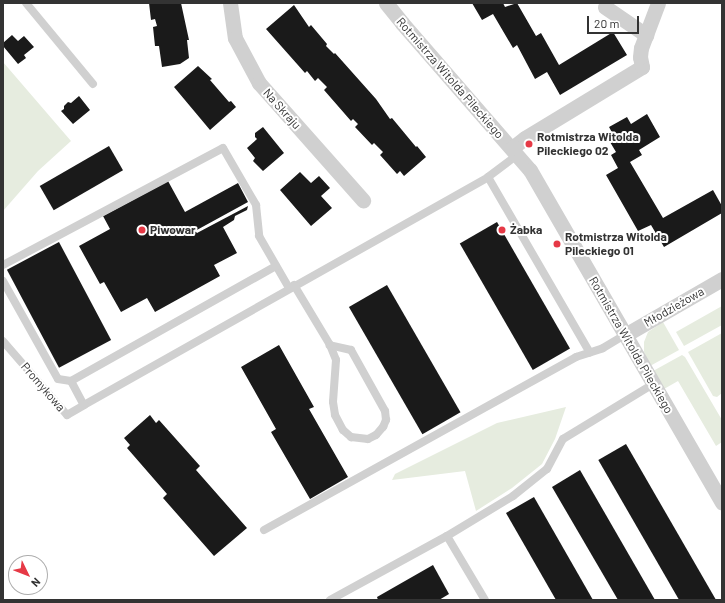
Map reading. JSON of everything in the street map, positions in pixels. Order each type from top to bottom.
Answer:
[{"type":"street","name":"Na Skraju","points":[[230,3],[235,38],[259,83],[363,200]]},
{"type":"street","name":"Rotmistrza Witolda Pileckiego","points":[[386,3],[515,151],[534,177],[722,503]]},
{"type":"street","points":[[515,151],[525,138],[642,67],[640,58],[641,48],[658,3]]},
{"type":"street","points":[[605,7],[646,35]]},
{"type":"street","name":"Młodzieżowa","points":[[625,335],[722,280]]},
{"type":"lane","points":[[26,3],[94,84]]},
{"type":"lane","points":[[3,265],[223,148],[256,205],[259,236],[276,266],[330,345],[336,360],[333,402],[335,416],[343,430],[351,437],[368,439],[376,435],[383,427],[386,420],[386,411],[351,350],[330,345]]},
{"type":"lane","points":[[71,381],[84,405],[488,177],[515,151]]},
{"type":"lane","points":[[488,177],[590,353]]},
{"type":"lane","points":[[3,281],[58,379],[71,381],[276,266]]},
{"type":"lane","points":[[264,530],[576,357],[603,348],[625,335]]},
{"type":"lane","name":"Promykowa","points":[[3,341],[67,414],[84,405]]},
{"type":"lane","points":[[330,600],[447,536],[513,496],[547,469],[563,439],[653,384]]},
{"type":"lane","points":[[447,536],[484,600]]},
{"type":"shaded area","points":[[3,62],[71,141],[38,171],[3,211]]},
{"type":"shaded area","points":[[722,306],[722,325],[684,346],[676,332]]},
{"type":"shaded area","points":[[663,322],[679,350],[650,366],[644,352],[644,342],[648,332]]},
{"type":"shaded area","points":[[722,333],[722,393],[717,397],[713,396],[688,352]]},
{"type":"shaded area","points":[[682,355],[685,357],[722,420],[722,442],[716,446],[678,381],[664,389],[653,371]]},
{"type":"shaded area","points":[[566,407],[555,439],[542,464],[512,488],[476,511],[465,471],[392,480],[395,474],[497,423]]},
{"type":"building","points":[[149,3],[181,3],[189,40],[187,40],[189,58],[180,64],[162,67],[159,46],[155,46],[153,27],[157,26],[155,19],[151,20]]},
{"type":"building","points":[[472,3],[503,3],[505,7],[517,3],[536,36],[541,33],[559,65],[613,32],[627,55],[560,95],[547,72],[535,79],[517,45],[513,48],[493,14],[482,20]]},
{"type":"building","points":[[294,5],[309,27],[311,25],[327,44],[326,46],[334,54],[335,53],[376,99],[390,119],[392,118],[426,157],[404,176],[400,171],[397,174],[380,155],[383,152],[374,143],[372,145],[355,127],[358,124],[353,119],[351,121],[324,90],[327,87],[318,78],[315,81],[307,71],[305,73],[266,29]]},
{"type":"building","points":[[12,35],[18,41],[24,36],[34,47],[24,55],[26,58],[18,64],[3,46],[3,43]]},
{"type":"building","points":[[198,66],[212,79],[210,80],[229,102],[231,101],[236,107],[210,130],[174,87]]},
{"type":"building","points":[[79,96],[90,110],[73,124],[61,111],[68,102],[71,103]]},
{"type":"building","points":[[647,114],[660,137],[639,150],[642,155],[630,162],[663,218],[713,190],[722,206],[722,213],[664,247],[651,225],[638,231],[606,175],[618,168],[611,155],[616,152],[610,142],[615,138],[609,127],[627,117],[631,124]]},
{"type":"building","points":[[263,127],[284,153],[263,171],[253,161],[255,158],[247,148],[257,139],[255,137],[255,133]]},
{"type":"building","points":[[109,146],[123,170],[54,210],[40,186]]},
{"type":"building","points":[[300,172],[311,183],[319,176],[330,188],[321,196],[332,208],[311,226],[280,190]]},
{"type":"building","points":[[168,181],[185,212],[238,183],[248,202],[195,231],[197,233],[248,206],[247,210],[235,216],[234,220],[223,227],[237,253],[214,265],[220,276],[155,312],[147,298],[121,312],[104,282],[100,284],[79,246],[110,229],[103,216]]},
{"type":"building","points":[[497,222],[570,348],[533,370],[460,244]]},
{"type":"building","points":[[59,242],[111,340],[59,368],[7,270]]},
{"type":"building","points":[[387,285],[460,412],[422,434],[349,307]]},
{"type":"building","points":[[279,345],[314,407],[309,409],[348,477],[310,499],[271,432],[276,429],[241,367]]},
{"type":"building","points":[[150,415],[156,423],[159,420],[200,466],[196,470],[247,528],[214,556],[163,498],[167,494],[127,448],[130,445],[124,438]]},
{"type":"building","points":[[626,444],[716,600],[679,600],[598,460]]},
{"type":"building","points":[[580,470],[655,600],[618,600],[552,487]]},
{"type":"building","points":[[534,497],[593,600],[556,600],[506,513]]},
{"type":"building","points":[[433,565],[449,594],[439,600],[378,600],[377,597]]},
{"type":"place","name":"Rotmistrza Witolda Pileckiego 02","points":[[529,144]]},
{"type":"place","name":"Piwowar","points":[[142,230]]},
{"type":"place","name":"Żabka","points":[[502,230]]},
{"type":"place","name":"Rotmistrza Witolda Pileckiego 01","points":[[557,244]]}]
